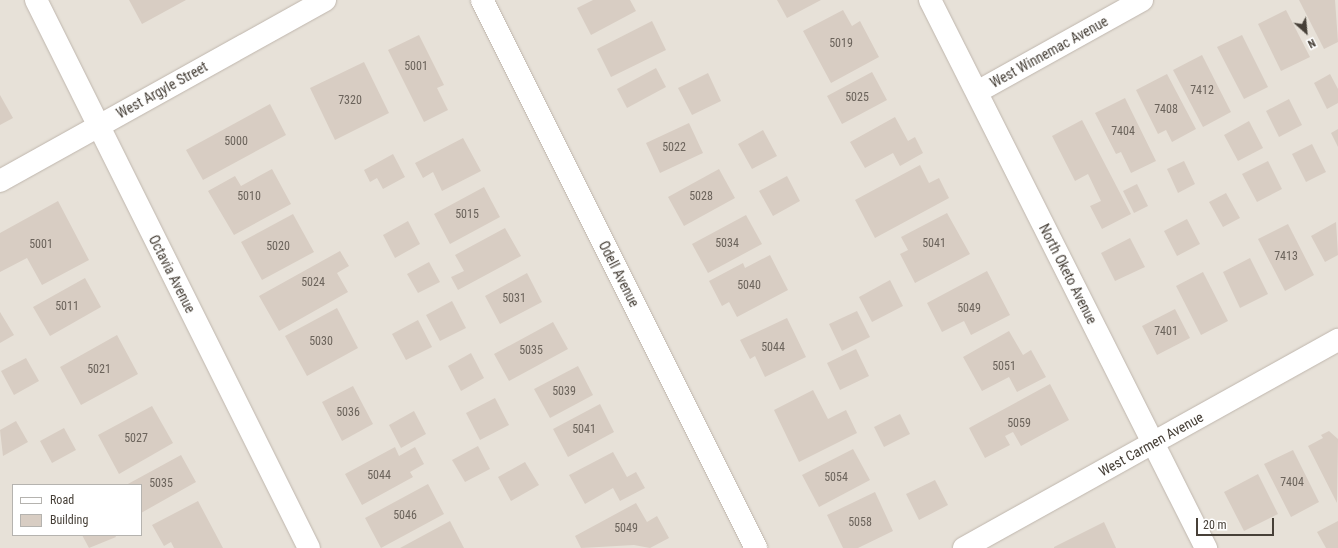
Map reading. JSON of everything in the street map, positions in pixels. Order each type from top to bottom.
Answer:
[{"type":"street","name":"Octavia Avenue","points":[[36,0],[309,548]]},
{"type":"street","name":"West Argyle Street","points":[[0,181],[325,0]]},
{"type":"street","name":"Odell Avenue","points":[[482,0],[756,548]]},
{"type":"street","name":"North Oketo Avenue","points":[[930,0],[1206,548]]},
{"type":"street","name":"West Winnemac Avenue","points":[[977,92],[1142,0]]},
{"type":"street","name":"West Carmen Avenue","points":[[964,548],[1338,340]]},
{"type":"shaded area","points":[[0,0],[1338,0],[1338,548],[0,548]]},
{"type":"building","points":[[129,0],[186,0],[142,24]]},
{"type":"building","points":[[593,0],[630,0],[636,11],[591,35],[577,8]]},
{"type":"building","points":[[777,0],[821,0],[787,18]]},
{"type":"building","points":[[1299,0],[1335,0],[1338,42],[1324,49]]},
{"type":"building","points":[[843,10],[852,26],[860,21],[879,57],[831,83],[803,31]]},
{"type":"building","points":[[1286,10],[1310,57],[1281,71],[1258,24]]},
{"type":"building","points":[[652,21],[666,50],[611,77],[597,49]]},
{"type":"building","points":[[419,35],[444,85],[437,88],[448,110],[424,122],[388,50]]},
{"type":"building","points":[[1242,35],[1268,87],[1244,99],[1217,47]]},
{"type":"building","points":[[1202,55],[1231,112],[1203,127],[1173,70]]},
{"type":"building","points":[[364,62],[389,113],[335,140],[310,88]]},
{"type":"building","points":[[656,68],[666,87],[627,108],[617,89]]},
{"type":"building","points":[[872,72],[887,100],[842,124],[827,96]]},
{"type":"building","points":[[708,73],[721,101],[692,115],[678,88]]},
{"type":"building","points":[[1167,74],[1196,129],[1172,142],[1166,130],[1158,134],[1136,90]]},
{"type":"building","points":[[1330,74],[1338,89],[1338,103],[1327,109],[1314,83]]},
{"type":"building","points":[[0,95],[13,118],[0,125]]},
{"type":"building","points":[[1125,98],[1156,161],[1131,173],[1121,152],[1116,154],[1095,113]]},
{"type":"building","points":[[1289,99],[1302,125],[1279,137],[1266,111]]},
{"type":"building","points":[[270,104],[286,135],[203,180],[186,150]]},
{"type":"building","points":[[895,117],[908,141],[915,137],[923,153],[900,166],[893,153],[865,168],[850,142]]},
{"type":"building","points":[[1082,120],[1131,214],[1102,229],[1090,206],[1101,201],[1088,174],[1075,181],[1052,136]]},
{"type":"building","points":[[1249,121],[1263,148],[1238,161],[1224,135]]},
{"type":"building","points":[[689,123],[703,153],[660,173],[646,143]]},
{"type":"building","points":[[1338,129],[1338,147],[1331,133]]},
{"type":"building","points":[[763,130],[777,156],[752,169],[738,144]]},
{"type":"building","points":[[463,138],[481,171],[442,191],[433,172],[423,178],[415,163]]},
{"type":"building","points":[[1312,144],[1326,172],[1306,182],[1292,154]]},
{"type":"building","points":[[393,154],[405,177],[383,189],[377,178],[370,182],[364,170]]},
{"type":"building","points":[[1184,161],[1195,184],[1178,193],[1167,169]]},
{"type":"building","points":[[1268,161],[1282,189],[1257,202],[1242,174]]},
{"type":"building","points":[[920,165],[929,183],[939,178],[949,198],[875,238],[855,200]]},
{"type":"building","points":[[272,169],[291,204],[234,235],[208,191],[235,176],[241,186]]},
{"type":"building","points":[[719,169],[735,198],[684,226],[668,197]]},
{"type":"building","points":[[787,176],[800,201],[773,216],[759,191]]},
{"type":"building","points":[[1137,184],[1148,206],[1134,213],[1123,191]]},
{"type":"building","points":[[484,187],[500,217],[450,244],[434,214]]},
{"type":"building","points":[[1226,193],[1240,218],[1223,227],[1209,202]]},
{"type":"building","points":[[58,201],[89,260],[42,285],[27,258],[0,272],[0,233]]},
{"type":"building","points":[[947,213],[970,254],[915,283],[900,254],[908,250],[901,237]]},
{"type":"building","points":[[293,214],[314,252],[262,280],[241,242]]},
{"type":"building","points":[[746,215],[762,244],[708,273],[692,244]]},
{"type":"building","points":[[1187,219],[1200,244],[1177,256],[1164,231]]},
{"type":"building","points":[[408,221],[420,244],[395,258],[383,235]]},
{"type":"building","points":[[1336,222],[1338,255],[1325,262],[1311,236]]},
{"type":"building","points":[[1288,224],[1314,275],[1285,291],[1258,239]]},
{"type":"building","points":[[505,228],[521,256],[458,290],[451,277],[464,271],[455,255]]},
{"type":"building","points":[[1130,238],[1145,267],[1115,281],[1101,253]]},
{"type":"building","points":[[340,251],[349,266],[337,273],[348,292],[279,331],[259,296]]},
{"type":"building","points":[[770,255],[788,290],[737,317],[729,302],[722,306],[709,281],[743,263],[745,268]]},
{"type":"building","points":[[1250,258],[1268,294],[1240,308],[1223,272]]},
{"type":"building","points":[[429,262],[440,282],[418,293],[407,274]]},
{"type":"building","points":[[987,271],[1010,315],[971,335],[964,321],[942,332],[927,303]]},
{"type":"building","points":[[1203,272],[1228,321],[1201,335],[1176,286]]},
{"type":"building","points":[[527,273],[542,302],[500,324],[485,296]]},
{"type":"building","points":[[85,278],[101,307],[50,336],[33,307]]},
{"type":"building","points":[[890,280],[903,306],[872,322],[859,297]]},
{"type":"building","points":[[452,301],[466,328],[440,341],[426,315]]},
{"type":"building","points":[[337,308],[358,348],[307,376],[285,336]]},
{"type":"building","points":[[1175,309],[1190,338],[1157,355],[1142,326]]},
{"type":"building","points":[[857,311],[870,337],[842,351],[829,324]]},
{"type":"building","points":[[0,312],[14,335],[0,343]]},
{"type":"building","points":[[787,318],[806,357],[765,377],[755,356],[750,359],[740,340]]},
{"type":"building","points":[[418,320],[432,347],[406,360],[392,334]]},
{"type":"building","points":[[553,322],[568,349],[509,381],[494,354]]},
{"type":"building","points":[[1009,331],[1023,355],[1031,350],[1046,377],[1017,392],[1009,377],[982,391],[963,357]]},
{"type":"building","points":[[117,335],[138,374],[81,405],[60,367]]},
{"type":"building","points":[[856,349],[869,376],[840,390],[827,363]]},
{"type":"building","points":[[471,353],[484,378],[461,391],[448,366]]},
{"type":"building","points":[[26,358],[39,381],[14,395],[1,371]]},
{"type":"building","points":[[578,366],[593,395],[550,418],[534,389]]},
{"type":"building","points":[[1050,384],[1069,420],[1021,446],[1013,432],[1005,436],[1010,445],[985,458],[969,428]]},
{"type":"building","points":[[353,386],[373,424],[342,441],[322,402]]},
{"type":"building","points":[[813,390],[828,419],[846,410],[857,433],[799,462],[774,410]]},
{"type":"building","points":[[495,398],[509,425],[480,440],[466,413]]},
{"type":"building","points":[[600,404],[614,432],[568,457],[553,429]]},
{"type":"building","points":[[152,406],[173,443],[119,474],[98,435]]},
{"type":"building","points":[[414,411],[426,434],[401,448],[389,425]]},
{"type":"building","points":[[900,414],[910,434],[884,447],[874,427]]},
{"type":"building","points":[[16,421],[28,442],[3,456],[0,430]]},
{"type":"building","points":[[64,428],[76,450],[52,463],[40,441]]},
{"type":"building","points":[[1329,431],[1338,439],[1337,503],[1308,446],[1323,438],[1321,435]]},
{"type":"building","points":[[478,446],[490,469],[465,482],[452,460]]},
{"type":"building","points":[[395,447],[399,456],[415,447],[424,464],[410,472],[413,477],[362,505],[345,474]]},
{"type":"building","points":[[853,449],[870,480],[819,507],[802,475]]},
{"type":"building","points":[[1293,450],[1319,502],[1291,517],[1264,464]]},
{"type":"building","points":[[613,452],[627,477],[636,472],[645,488],[620,501],[613,488],[585,504],[569,475]]},
{"type":"building","points":[[181,455],[196,482],[142,512],[142,484],[128,484]]},
{"type":"building","points":[[525,462],[539,485],[511,501],[498,477]]},
{"type":"building","points":[[1258,474],[1278,514],[1244,531],[1224,492]]},
{"type":"building","points":[[935,480],[948,505],[919,520],[906,494]]},
{"type":"building","points":[[428,484],[444,514],[381,548],[365,518]]},
{"type":"building","points":[[875,492],[893,531],[858,548],[843,548],[827,515]]},
{"type":"building","points":[[198,501],[223,548],[174,548],[171,542],[164,546],[152,525]]},
{"type":"building","points":[[636,503],[647,522],[657,516],[669,538],[650,548],[634,545],[581,548],[575,536]]},
{"type":"building","points":[[450,521],[464,548],[400,548]]},
{"type":"building","points":[[1338,521],[1338,548],[1326,548],[1317,532]]},
{"type":"building","points":[[1104,522],[1116,548],[1054,548],[1054,547]]},
{"type":"building","points":[[83,536],[116,537],[89,548]]}]
